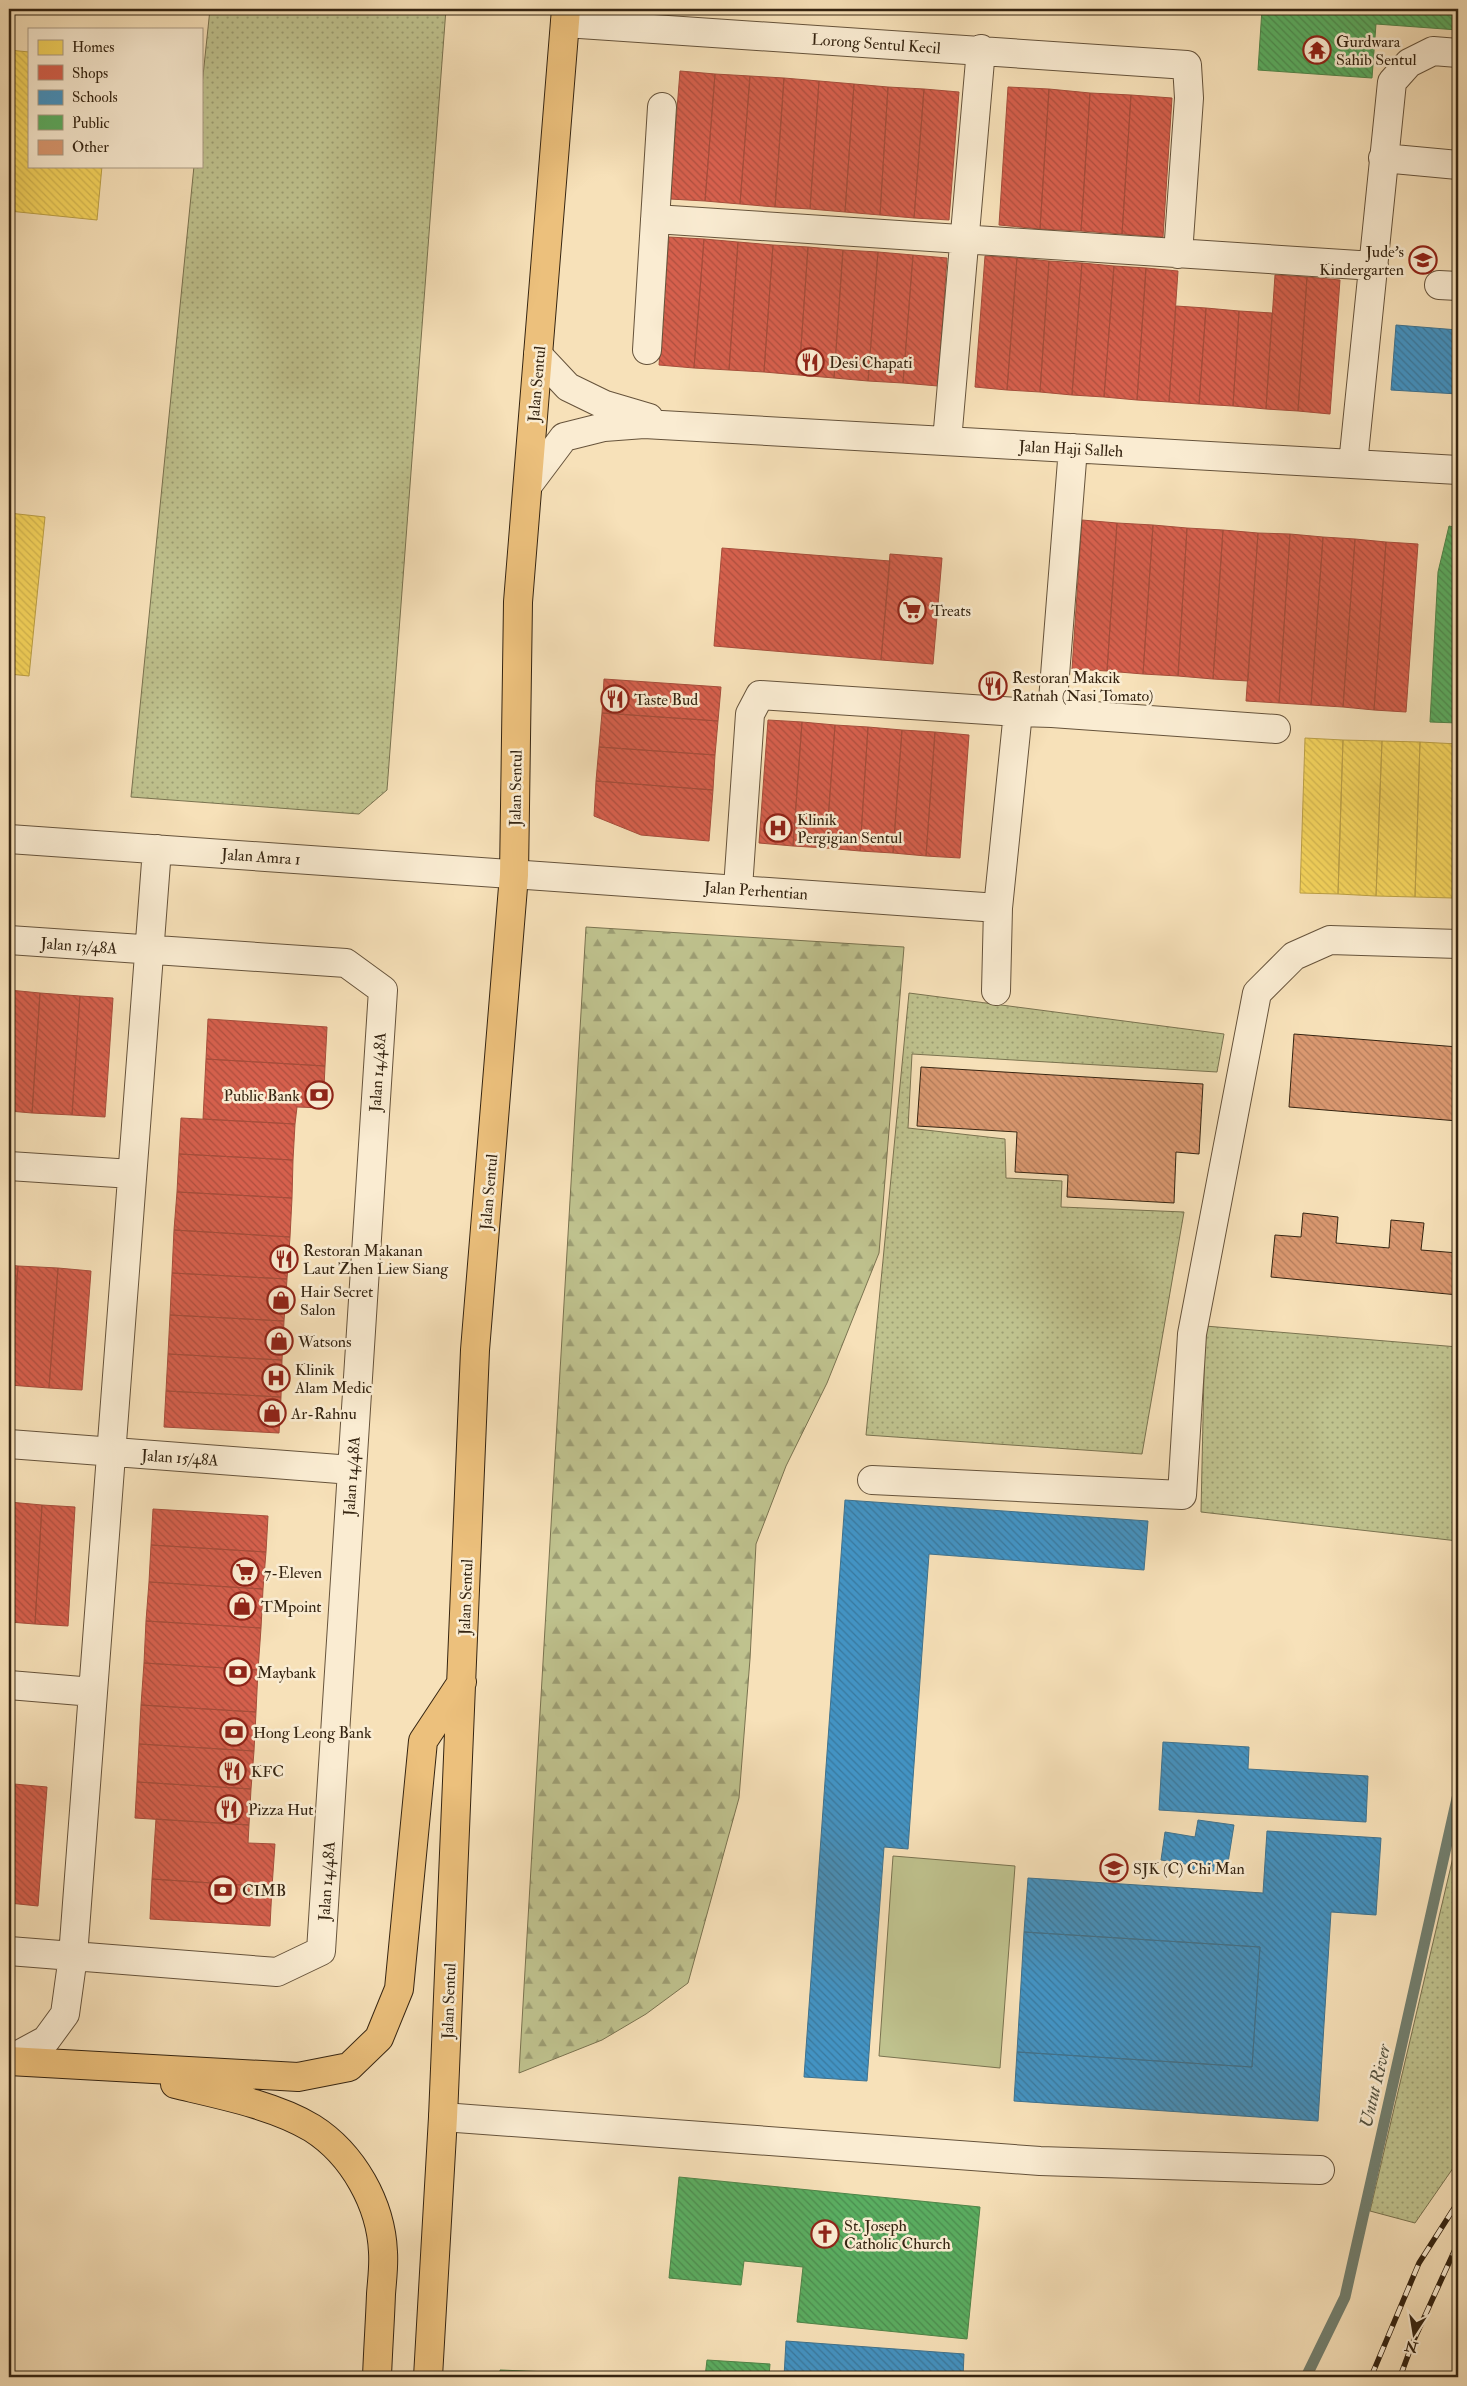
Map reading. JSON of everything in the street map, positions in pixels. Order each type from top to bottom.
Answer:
[{"type":"main road","name":"Jalan Sentul","points":[[428,2377],[443,2117],[475,1350],[514,875],[518,602],[565,16]]},
{"type":"main road","points":[[9,2061],[102,2068],[298,2077],[349,2067],[379,2038],[399,1989],[423,1741],[462,1682]]},
{"type":"main road","points":[[102,2068],[221,2094],[267,2109],[312,2128],[343,2156],[365,2185],[379,2220],[383,2253],[377,2377]]},
{"type":"street","name":"Lorong Sentul Kecil","points":[[565,16],[1188,65],[1189,98],[1178,254]]},
{"type":"street","points":[[947,441],[981,49]]},
{"type":"street","points":[[1353,464],[1392,82],[1409,63],[1433,51],[1458,53]]},
{"type":"street","points":[[646,350],[662,107]]},
{"type":"street","points":[[1383,158],[1458,165]]},
{"type":"street","points":[[655,220],[1374,266]]},
{"type":"street","name":"Jalan Haji Salleh","points":[[538,355],[568,387],[605,405],[685,426]]},
{"type":"street","name":"Jalan Haji Salleh","points":[[528,485],[564,437],[604,427],[636,424],[1458,470]]},
{"type":"street","points":[[1052,713],[1073,448]]},
{"type":"street","points":[[738,888],[750,714],[760,695],[1276,729]]},
{"type":"street","points":[[996,991],[998,908],[1018,712]]},
{"type":"street","name":"Jalan Amra 1","points":[[9,839],[514,875]]},
{"type":"street","points":[[9,2061],[46,2040],[65,2014],[73,1956],[157,849]]},
{"type":"street","name":"Jalan Perhentian","points":[[514,875],[738,888],[998,908]]},
{"type":"street","name":"Jalan 13/48A","points":[[9,940],[150,949]]},
{"type":"street","points":[[872,1480],[1182,1496],[1192,1334],[1257,993],[1294,956],[1330,940],[1458,944]]},
{"type":"street","name":"Jalan 14/48A","points":[[73,1956],[277,1972],[321,1951],[382,990],[346,963],[150,949]]},
{"type":"street","points":[[9,1166],[132,1174]]},
{"type":"street","name":"Jalan 15/48A","points":[[9,1444],[352,1470]]},
{"type":"street","points":[[9,1685],[93,1692]]},
{"type":"street","points":[[9,1951],[73,1956]]},
{"type":"street","points":[[443,2117],[1040,2161],[1320,2170]]},
{"type":"green space","points":[[210,9],[446,9],[387,790],[359,814],[131,797],[194,168],[202,168],[202,85]]},
{"type":"green space","points":[[586,927],[904,947],[879,1253],[827,1383],[786,1466],[756,1544],[750,1659],[739,1798],[688,1983],[646,2014],[602,2040],[519,2073]]},
{"type":"green space","points":[[909,993],[1224,1034],[1217,1072],[912,1054],[908,1128],[1005,1139],[1006,1178],[1062,1181],[1061,1207],[1184,1212],[1142,1454],[866,1435]]},
{"type":"green space","points":[[1205,1326],[1458,1347],[1458,1541],[1201,1512]]},
{"type":"green space","points":[[1458,1836],[1458,2161],[1415,2223],[1370,2211]]},
{"type":"green space","points":[[893,1856],[1015,1866],[1000,2068],[879,2056]]},
{"type":"building: Homes","points":[[9,50],[28,52],[28,168],[102,168],[97,220],[9,211]]},
{"type":"building: Homes","points":[[9,513],[45,517],[29,676],[9,674]]},
{"type":"building: Homes","points":[[1305,738],[1343,740],[1338,894],[1300,893]]},
{"type":"building: Homes","points":[[1343,740],[1382,741],[1376,896],[1338,894]]},
{"type":"building: Homes","points":[[1382,741],[1420,742],[1415,897],[1376,896]]},
{"type":"building: Homes","points":[[1420,742],[1458,744],[1453,898],[1415,897]]},
{"type":"building: Homes","points":[[1458,744],[1458,899],[1453,898]]},
{"type":"building: Shops","points":[[680,71],[715,74],[705,201],[670,199]]},
{"type":"building: Shops","points":[[715,74],[750,76],[740,204],[705,201]]},
{"type":"building: Shops","points":[[750,76],[784,78],[775,207],[740,204]]},
{"type":"building: Shops","points":[[784,78],[819,81],[810,209],[775,207]]},
{"type":"building: Shops","points":[[819,81],[854,84],[845,212],[810,209]]},
{"type":"building: Shops","points":[[854,84],[888,87],[880,215],[845,212]]},
{"type":"building: Shops","points":[[888,87],[924,89],[914,218],[880,215]]},
{"type":"building: Shops","points":[[1008,87],[1049,89],[1040,229],[999,225]]},
{"type":"building: Shops","points":[[924,89],[959,92],[949,220],[914,218]]},
{"type":"building: Shops","points":[[1049,89],[1090,93],[1081,231],[1040,229]]},
{"type":"building: Shops","points":[[1090,93],[1131,95],[1122,234],[1081,231]]},
{"type":"building: Shops","points":[[1131,95],[1172,98],[1163,237],[1122,234]]},
{"type":"building: Shops","points":[[669,237],[704,239],[694,368],[659,365]]},
{"type":"building: Shops","points":[[704,239],[738,242],[729,370],[694,368]]},
{"type":"building: Shops","points":[[738,242],[773,245],[764,372],[729,370]]},
{"type":"building: Shops","points":[[773,245],[808,247],[799,375],[764,372]]},
{"type":"building: Shops","points":[[808,247],[843,250],[834,378],[799,375]]},
{"type":"building: Shops","points":[[843,250],[878,252],[868,381],[834,378]]},
{"type":"building: Shops","points":[[878,252],[913,255],[903,383],[868,381]]},
{"type":"building: Shops","points":[[913,255],[947,258],[938,386],[903,383]]},
{"type":"building: Shops","points":[[985,256],[1017,258],[1007,390],[975,387]]},
{"type":"building: Shops","points":[[1017,258],[1049,261],[1040,392],[1007,390]]},
{"type":"building: Shops","points":[[1049,261],[1082,263],[1072,395],[1040,392]]},
{"type":"building: Shops","points":[[1082,263],[1114,266],[1104,397],[1072,395]]},
{"type":"building: Shops","points":[[1114,266],[1146,268],[1137,400],[1104,397]]},
{"type":"building: Shops","points":[[1146,268],[1178,271],[1169,402],[1137,400]]},
{"type":"building: Shops","points":[[1275,275],[1307,277],[1298,411],[1266,409]]},
{"type":"building: Shops","points":[[1307,277],[1340,280],[1330,414],[1298,411]]},
{"type":"building: Shops","points":[[1176,306],[1206,308],[1199,404],[1169,402]]},
{"type":"building: Shops","points":[[1206,308],[1239,311],[1233,406],[1199,404]]},
{"type":"building: Shops","points":[[1239,311],[1272,313],[1266,409],[1233,406]]},
{"type":"building: Shops","points":[[1082,520],[1117,523],[1107,671],[1072,669]]},
{"type":"building: Shops","points":[[1117,523],[1153,525],[1143,674],[1107,671]]},
{"type":"building: Shops","points":[[1153,525],[1187,528],[1178,676],[1143,674]]},
{"type":"building: Shops","points":[[1187,528],[1223,530],[1213,679],[1178,676]]},
{"type":"building: Shops","points":[[1223,530],[1258,533],[1248,681],[1213,679]]},
{"type":"building: Shops","points":[[1258,533],[1290,534],[1279,703],[1246,701]]},
{"type":"building: Shops","points":[[1290,534],[1323,537],[1311,705],[1279,703]]},
{"type":"building: Shops","points":[[1323,537],[1355,539],[1343,707],[1311,705]]},
{"type":"building: Shops","points":[[1355,539],[1386,542],[1374,710],[1343,707]]},
{"type":"building: Shops","points":[[1386,542],[1418,544],[1406,712],[1374,710]]},
{"type":"building: Shops","points":[[722,548],[890,561],[881,660],[714,646]]},
{"type":"building: Shops","name":"Treats","points":[[890,554],[942,558],[933,664],[881,660]]},
{"type":"building: Shops","points":[[604,679],[721,687],[718,721],[602,713]]},
{"type":"building: Shops","points":[[602,713],[718,721],[715,755],[599,747]]},
{"type":"building: Shops","points":[[768,720],[802,722],[793,846],[759,843]]},
{"type":"building: Shops","points":[[802,722],[835,725],[826,848],[793,846]]},
{"type":"building: Shops","points":[[835,725],[868,727],[860,851],[826,848]]},
{"type":"building: Shops","points":[[868,727],[902,730],[893,853],[860,851]]},
{"type":"building: Shops","points":[[902,730],[935,732],[926,856],[893,853]]},
{"type":"building: Shops","points":[[935,732],[969,735],[960,858],[926,856]]},
{"type":"building: Shops","points":[[599,747],[715,755],[713,790],[596,781]]},
{"type":"building: Shops","points":[[596,781],[713,790],[709,841],[641,835],[594,816]]},
{"type":"building: Shops","points":[[9,990],[40,993],[32,1113],[9,1111]]},
{"type":"building: Shops","points":[[40,993],[80,996],[72,1115],[32,1113]]},
{"type":"building: Shops","points":[[80,996],[113,998],[105,1117],[72,1115]]},
{"type":"building: Shops","points":[[208,1019],[327,1027],[325,1066],[206,1059]]},
{"type":"building: Shops","points":[[206,1059],[325,1066],[323,1108],[297,1107],[295,1124],[203,1119]]},
{"type":"building: Shops","points":[[181,1118],[295,1124],[293,1160],[179,1154]]},
{"type":"building: Shops","points":[[179,1154],[293,1160],[292,1198],[177,1192]]},
{"type":"building: Shops","points":[[177,1192],[292,1198],[290,1237],[174,1230]]},
{"type":"building: Shops","points":[[174,1230],[290,1237],[287,1279],[172,1273]]},
{"type":"building: Shops","points":[[9,1265],[18,1266],[9,1385]]},
{"type":"building: Shops","points":[[18,1266],[58,1268],[49,1388],[9,1385]]},
{"type":"building: Shops","points":[[58,1268],[91,1271],[82,1390],[49,1388]]},
{"type":"building: Shops","points":[[172,1273],[287,1279],[284,1321],[170,1315]]},
{"type":"building: Shops","points":[[170,1315],[284,1321],[282,1360],[168,1354]]},
{"type":"building: Shops","points":[[168,1354],[282,1360],[281,1397],[166,1391]]},
{"type":"building: Shops","points":[[166,1391],[281,1397],[279,1433],[164,1427]]},
{"type":"building: Shops","points":[[9,1502],[42,1505],[35,1624],[9,1622]]},
{"type":"building: Shops","points":[[42,1505],[75,1507],[68,1626],[35,1624]]},
{"type":"building: Shops","points":[[153,1509],[268,1516],[266,1552],[151,1545]]},
{"type":"building: Shops","points":[[151,1545],[266,1552],[263,1589],[149,1582]]},
{"type":"building: Shops","points":[[149,1582],[263,1589],[261,1628],[146,1621]]},
{"type":"building: Shops","points":[[146,1621],[261,1628],[258,1670],[144,1663]]},
{"type":"building: Shops","points":[[144,1663],[258,1670],[256,1712],[141,1705]]},
{"type":"building: Shops","points":[[141,1705],[256,1712],[254,1751],[139,1744]]},
{"type":"building: Shops","points":[[139,1744],[254,1751],[251,1789],[137,1782]]},
{"type":"building: Shops","points":[[137,1782],[251,1789],[249,1825],[135,1818]]},
{"type":"building: Shops","points":[[9,1784],[14,1784],[9,1853]]},
{"type":"building: Shops","points":[[14,1784],[47,1787],[38,1906],[9,1903],[9,1853]]},
{"type":"building: Shops","points":[[156,1819],[249,1825],[248,1843],[275,1844],[272,1887],[152,1879]]},
{"type":"building: Shops","points":[[152,1879],[272,1887],[270,1926],[150,1919]]},
{"type":"building: Schools","points":[[1396,325],[1458,330],[1458,394],[1391,390]]},
{"type":"building: Schools","points":[[845,1500],[1148,1521],[1144,1570],[929,1554],[908,1849],[884,1847],[867,2081],[804,2077]]},
{"type":"building: Schools","points":[[1163,1742],[1249,1747],[1248,1769],[1368,1776],[1366,1822],[1159,1810]]},
{"type":"building: Schools","points":[[1198,1820],[1234,1825],[1226,1875],[1190,1870],[1191,1865],[1161,1860],[1165,1832],[1195,1837]]},
{"type":"building: Schools","points":[[1267,1831],[1381,1838],[1376,1915],[1331,1912],[1318,2121],[1014,2101],[1017,2052],[1252,2067],[1260,1947],[1024,1932],[1028,1878],[1263,1893]]},
{"type":"building: Schools","points":[[1024,1932],[1260,1947],[1252,2067],[1017,2052]]},
{"type":"building: Schools","points":[[786,2341],[964,2354],[963,2377],[873,2377],[817,2373],[817,2377],[784,2377]]},
{"type":"building: Public","name":"Gurdwara Sahib Sentul","points":[[1262,9],[1458,9],[1458,30],[1376,24],[1372,78],[1258,70]]},
{"type":"building: Public","points":[[1449,526],[1458,528],[1458,723],[1430,722],[1438,572]]},
{"type":"building: Public","name":"St. Joseph Catholic Church","points":[[679,2177],[980,2207],[967,2339],[797,2322],[803,2267],[744,2261],[741,2285],[669,2278]]},
{"type":"building: Public","points":[[707,2360],[770,2364],[769,2377],[705,2377]]},
{"type":"building: Public","points":[[500,2370],[671,2377],[500,2377]]},
{"type":"building: Other","points":[[1294,1034],[1458,1047],[1458,1121],[1289,1107]]},
{"type":"building: Other","points":[[921,1067],[1203,1084],[1199,1154],[1176,1152],[1174,1203],[1067,1197],[1068,1175],[1015,1172],[1017,1132],[917,1126]]},
{"type":"building: Other","points":[[1303,1213],[1338,1217],[1336,1243],[1389,1248],[1391,1220],[1424,1223],[1421,1250],[1458,1253],[1458,1295],[1271,1277],[1275,1235],[1301,1237]]},
{"type":"waterway","name":"Untut River","points":[[1306,2377],[1345,2297],[1458,1794]]},
{"type":"railway","points":[[1371,2377],[1419,2263],[1458,2202]]},
{"type":"railway","points":[[1400,2377],[1413,2342],[1458,2243]]},
{"type":"place","name":"Gurdwara Sahib Sentul","points":[[1317,50]]},
{"type":"place","name":"Jude's Kindergarten","points":[[1423,260]]},
{"type":"place","name":"Desi Chapati","points":[[810,362]]},
{"type":"place","name":"Treats","points":[[912,610]]},
{"type":"place","name":"Restoran Makcik Ratnah (Nasi Tomato)","points":[[993,686]]},
{"type":"place","name":"Taste Bud","points":[[615,699]]},
{"type":"place","name":"Klinik Pergigian Sentul","points":[[778,828]]},
{"type":"place","name":"Public Bank","points":[[319,1095]]},
{"type":"place","name":"Restoran Makanan Laut Zhen Liew Siang","points":[[284,1259]]},
{"type":"place","name":"Hair Secret Salon","points":[[281,1300]]},
{"type":"place","name":"Watsons","points":[[279,1341]]},
{"type":"place","name":"Klinik Alam Medic","points":[[276,1378]]},
{"type":"place","name":"Ar-Rahnu","points":[[272,1413]]},
{"type":"place","name":"7-Eleven","points":[[245,1572]]},
{"type":"place","name":"TMpoint","points":[[242,1606]]},
{"type":"place","name":"Maybank","points":[[238,1672]]},
{"type":"place","name":"Hong Leong Bank","points":[[234,1732]]},
{"type":"place","name":"KFC","points":[[232,1771]]},
{"type":"place","name":"Pizza Hut","points":[[229,1809]]},
{"type":"place","name":"SJK (C) Chi Man","points":[[1114,1868]]},
{"type":"place","name":"CIMB","points":[[223,1890]]},
{"type":"place","name":"St. Joseph Catholic Church","points":[[825,2234]]}]
